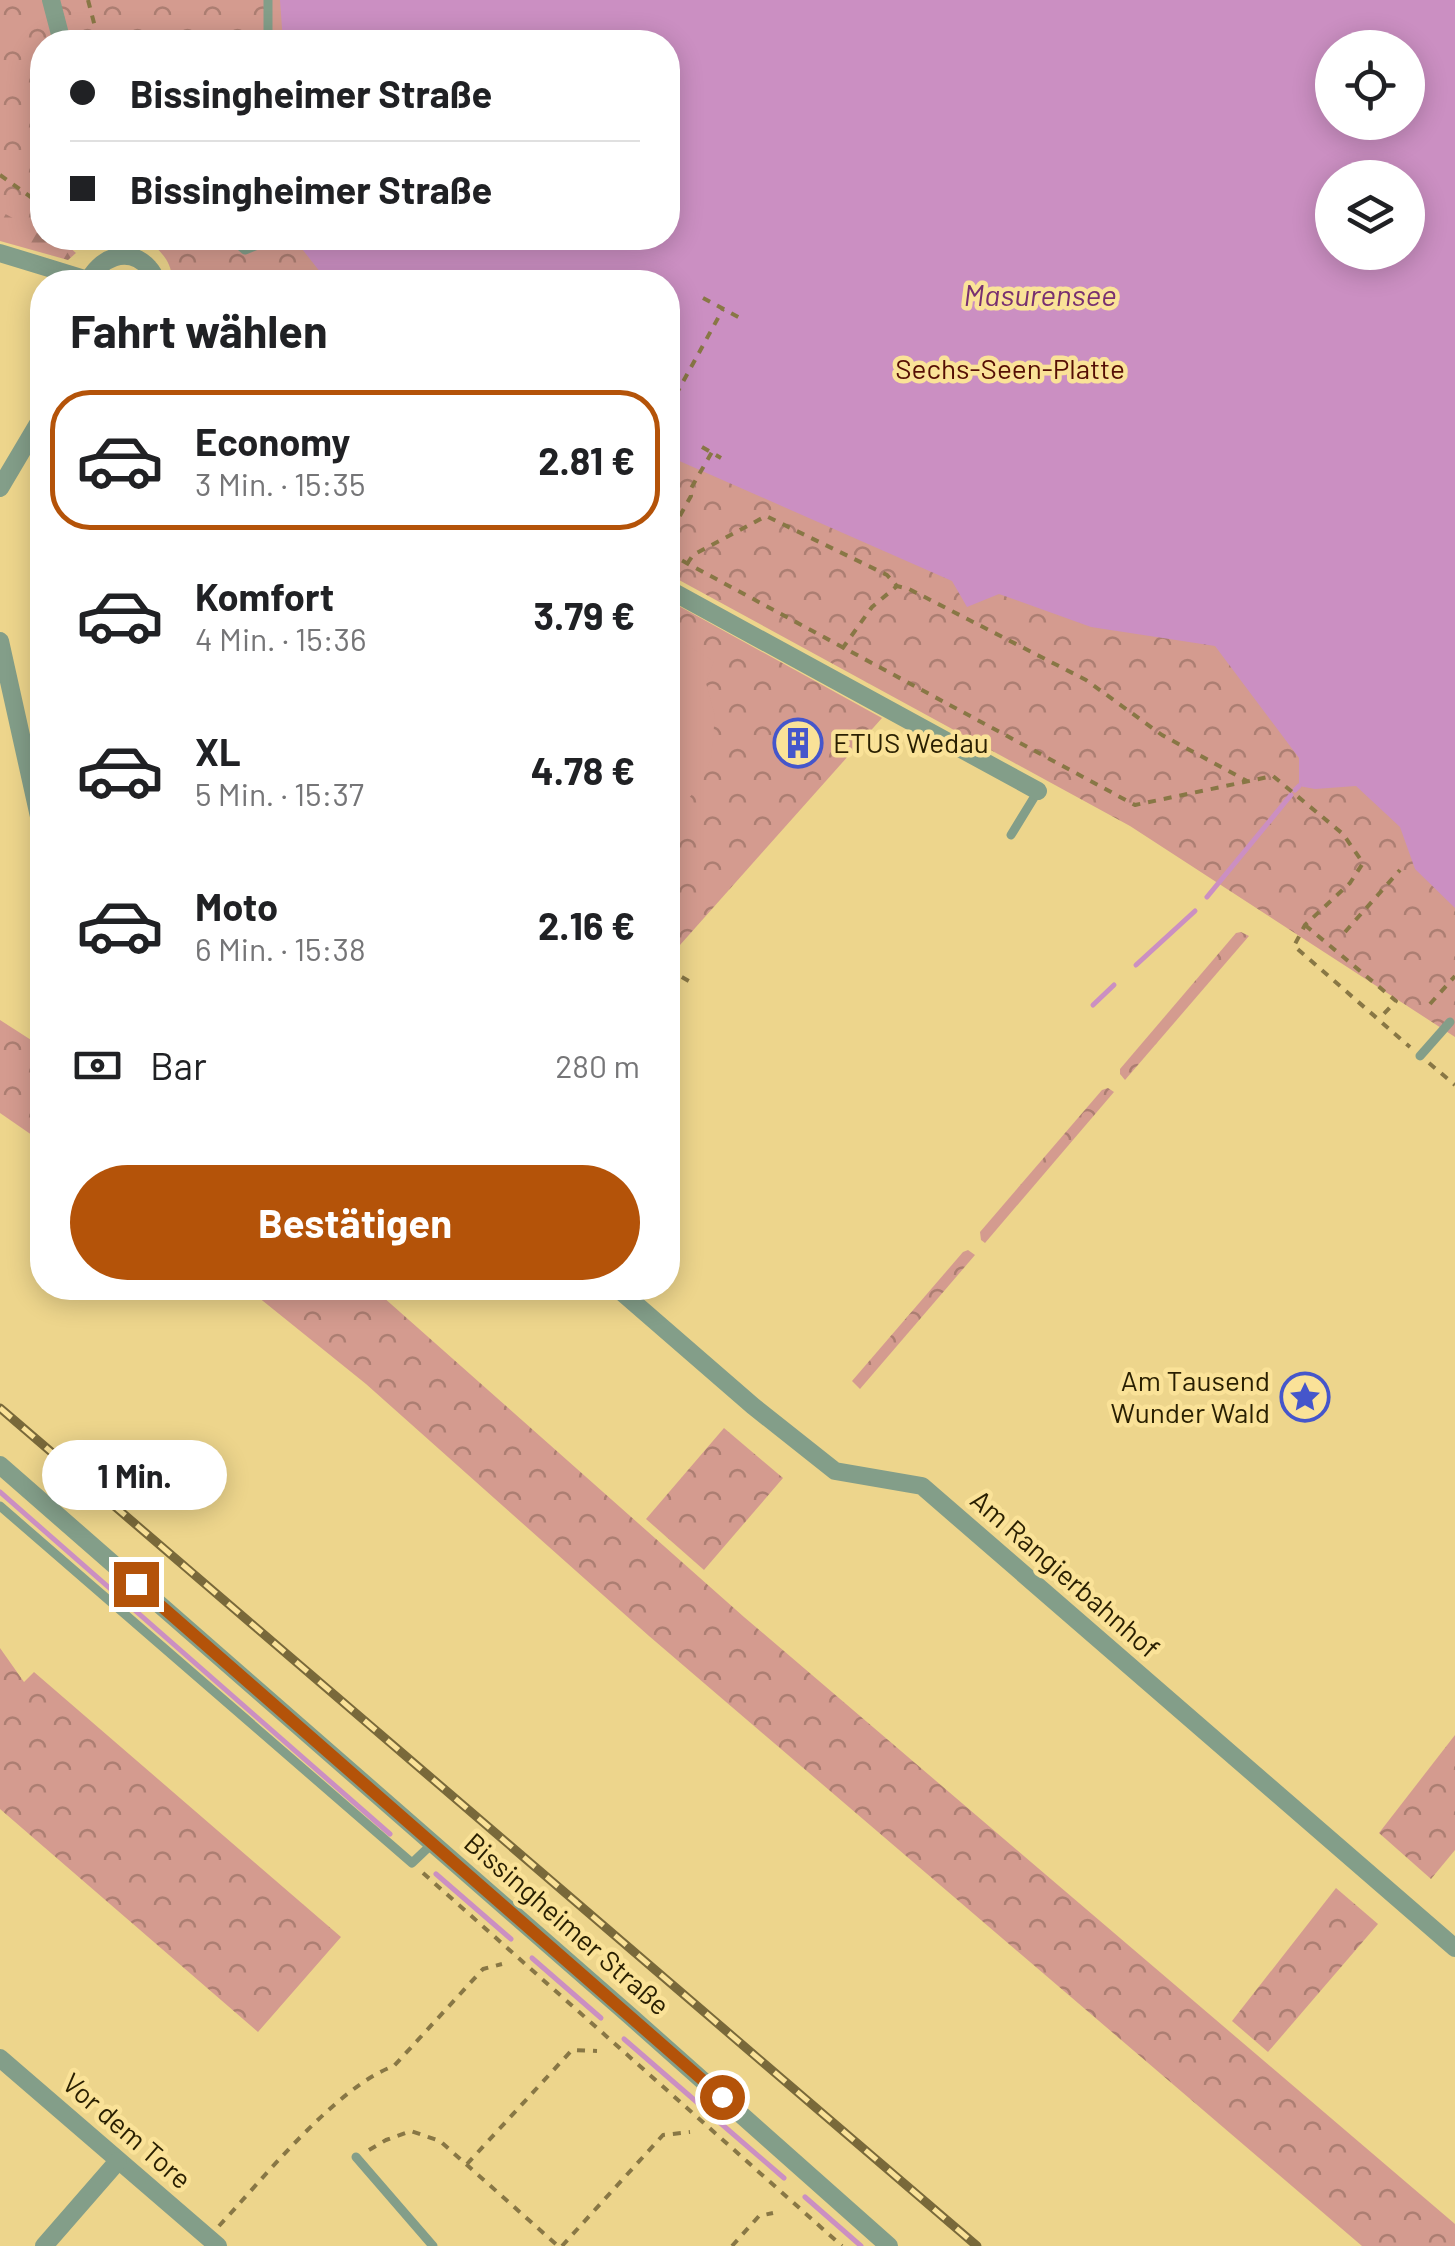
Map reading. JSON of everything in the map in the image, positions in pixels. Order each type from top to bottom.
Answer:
[{"type":"street","points":[[52,0],[59,30]]},
{"type":"street","points":[[111,250],[112,257]]},
{"type":"street","points":[[0,253],[53,270]]},
{"type":"street","points":[[94,270],[112,257],[133,257],[150,270]]},
{"type":"street","points":[[0,488],[30,437]]},
{"type":"street","points":[[680,596],[1038,790]]},
{"type":"street","points":[[0,640],[30,776]]},
{"type":"street","name":"Am Rangierbahnhof","points":[[631,1300],[836,1472],[922,1486],[1455,1948]]},
{"type":"street","name":"Bissingheimer Straße","points":[[0,1465],[889,2246]]},
{"type":"street","name":"Vor dem Tore","points":[[0,2058],[213,2242]]},
{"type":"street","points":[[44,2246],[118,2162]]},
{"type":"lane","points":[[268,0],[268,30]]},
{"type":"lane","points":[[1011,835],[1038,790]]},
{"type":"lane","points":[[1420,1056],[1450,1022]]},
{"type":"lane","points":[[0,1506],[412,1863]]},
{"type":"lane","name":"Bissingheimer Straße","points":[[412,1863],[433,1843]]},
{"type":"lane","points":[[356,2158],[433,2246]]},
{"type":"path","points":[[88,0],[96,30]]},
{"type":"path","points":[[0,175],[30,197]]},
{"type":"path","points":[[703,298],[742,320]]},
{"type":"path","points":[[680,387],[723,309]]},
{"type":"path","points":[[702,447],[722,458]]},
{"type":"path","points":[[680,517],[712,452]]},
{"type":"path","points":[[687,564],[692,555],[766,516],[1086,680],[1162,736],[1248,782]]},
{"type":"path","points":[[680,560],[1135,804],[1274,776],[1344,834],[1363,863],[1350,884],[1306,925],[1294,946],[1455,1085]]},
{"type":"path","points":[[842,649],[872,607],[897,586]]},
{"type":"path","points":[[1345,932],[1400,870]]},
{"type":"path","points":[[1306,925],[1396,1001],[1379,1019]]},
{"type":"path","points":[[680,976],[692,983]]},
{"type":"path","points":[[1430,1004],[1455,976]]},
{"type":"path","points":[[412,1863],[842,2246]]},
{"type":"path","points":[[213,2242],[312,2126],[378,2071],[394,2066],[483,1969],[502,1964]]},
{"type":"path","points":[[466,2164],[572,2050],[597,2051]]},
{"type":"path","points":[[356,2158],[386,2140],[412,2131],[440,2141],[560,2246],[663,2135],[690,2132]]},
{"type":"path","points":[[732,2246],[760,2216],[774,2212]]},
{"type":"green space","points":[[0,0],[30,158],[30,249],[0,241]]},
{"type":"green space","name":"Masurensee","points":[[0,0],[1455,0],[1455,1037],[1130,826],[680,581],[680,270],[170,270],[158,250],[680,250],[680,30],[30,30],[30,227],[0,211]]},
{"type":"green space","points":[[32,250],[73,250],[76,253],[68,260]]},
{"type":"green space","points":[[680,607],[882,718],[680,945]]},
{"type":"green space","points":[[680,642],[714,661],[706,683],[715,716],[711,758],[701,785],[680,807]]},
{"type":"green space","points":[[1236,933],[1249,936],[1125,1080],[1120,1069]]},
{"type":"green space","points":[[0,1020],[30,1039],[30,1134],[0,1113]]},
{"type":"green space","points":[[1102,1090],[1114,1092],[985,1243],[981,1240],[980,1232]]},
{"type":"green space","points":[[968,1250],[975,1255],[860,1389],[852,1381]]},
{"type":"green space","points":[[262,1300],[386,1300],[744,1617],[1455,2224],[1455,2246],[1362,2246],[649,1636],[366,1384]]},
{"type":"green space","points":[[724,1428],[783,1478],[704,1570],[646,1519]]},
{"type":"green space","points":[[0,1648],[24,1682],[34,1672],[341,1937],[258,2032],[0,1809]]},
{"type":"green space","points":[[1455,1735],[1455,1850],[1431,1879],[1379,1833]]},
{"type":"green space","points":[[1336,1888],[1378,1924],[1268,2052],[1232,2021]]},
{"type":"water","name":"Masurensee","points":[[280,0],[1455,0],[1455,908],[1415,869],[1400,827],[1356,786],[1299,786],[1299,758],[1215,646],[1091,627],[999,594],[967,607],[952,581],[680,461],[680,270],[319,270],[303,250],[680,250],[680,30],[282,30]]},
{"type":"waterway","points":[[1295,790],[1299,786]]},
{"type":"waterway","points":[[1207,897],[1291,795]]},
{"type":"waterway","points":[[1136,965],[1195,911]]},
{"type":"waterway","points":[[1093,1005],[1114,985]]},
{"type":"waterway","points":[[0,1492],[390,1834]]},
{"type":"waterway","points":[[436,1874],[511,1939]]},
{"type":"waterway","points":[[532,1958],[601,2018]]},
{"type":"waterway","points":[[624,2039],[699,2104]]},
{"type":"waterway","points":[[718,2121],[784,2178]]},
{"type":"waterway","points":[[805,2197],[861,2246]]},
{"type":"railway","points":[[0,1408],[977,2246]]},
{"type":"place","name":"ETUS Wedau","points":[[798,743]]},
{"type":"place","name":"Am Tausend Wunder Wald","points":[[1305,1397]]},
{"type":"route","points":[[136,1584],[722,2097]]},
{"type":"park label","name":"Sechs-Seen-Platte","points":[[1010,369]]}]
